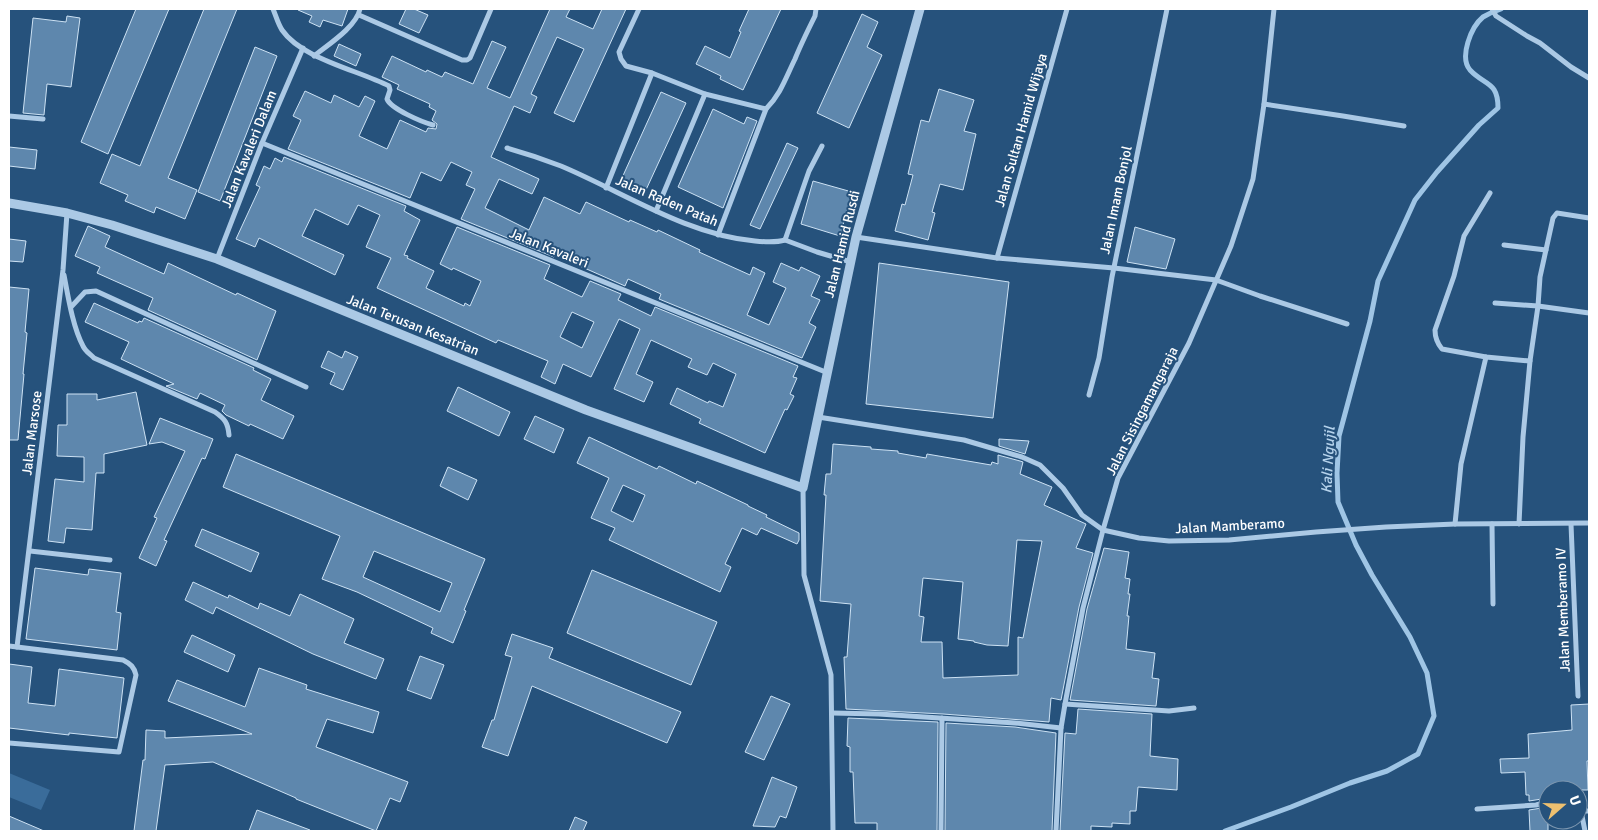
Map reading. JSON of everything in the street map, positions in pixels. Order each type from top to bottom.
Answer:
[{"type":"street","points":[[273,9],[281,29],[292,42],[314,56],[389,86],[390,90],[387,99],[390,105],[426,123],[433,124]]},
{"type":"street","points":[[314,56],[350,26],[360,9]]},
{"type":"street","points":[[358,15],[462,60],[466,60],[470,58],[491,9]]},
{"type":"street","points":[[639,9],[618,52],[626,66],[652,73],[705,94],[766,110]]},
{"type":"street","points":[[718,234],[766,110],[775,101],[783,86],[815,16],[816,9]]},
{"type":"street","name":"Jalan Hamid Rusdi","points":[[802,488],[856,237],[920,9]]},
{"type":"street","name":"Jalan Sultan Hamid Wijaya","points":[[997,258],[1067,9]]},
{"type":"street","name":"Jalan Imam Bonjol","points":[[1089,395],[1099,358],[1114,268],[1167,9]]},
{"type":"street","name":"Jalan Sisingamangaraja","points":[[1056,831],[1061,728],[1082,608],[1118,478],[1190,343],[1231,246],[1253,179],[1258,153],[1274,9]]},
{"type":"street","points":[[1492,9],[1496,16],[1540,43],[1589,78]]},
{"type":"street","name":"Jalan Kavaleri Dalam","points":[[217,259],[262,143],[303,48]]},
{"type":"street","points":[[606,188],[652,73]]},
{"type":"street","points":[[656,211],[705,94]]},
{"type":"street","points":[[1264,104],[1404,126]]},
{"type":"street","points":[[9,116],[43,119]]},
{"type":"street","name":"Jalan Kavaleri","points":[[262,143],[828,373]]},
{"type":"street","points":[[785,240],[808,171],[822,146]]},
{"type":"street","name":"Jalan Raden Patah","points":[[507,148],[561,166],[656,211],[718,234],[769,242],[785,240],[851,262]]},
{"type":"street","points":[[1490,193],[1464,236],[1454,276],[1435,330],[1437,343],[1442,349],[1486,357],[1530,361]]},
{"type":"street","name":"Jalan Terusan Kesatrian","points":[[9,203],[67,213],[112,225],[217,259],[578,406],[802,488]]},
{"type":"street","name":"Jalan Marsose","points":[[17,647],[63,270],[67,213]]},
{"type":"street","points":[[1518,524],[1530,361],[1540,277],[1546,250],[1555,214],[1589,218]]},
{"type":"street","points":[[856,237],[997,258],[1114,268],[1216,280],[1347,324]]},
{"type":"street","points":[[1504,245],[1546,250]]},
{"type":"street","points":[[63,270],[83,348],[94,358],[215,412],[228,424],[229,435]]},
{"type":"street","points":[[71,307],[85,292],[96,291],[306,387]]},
{"type":"street","points":[[1495,303],[1538,306],[1589,313]]},
{"type":"street","points":[[1455,524],[1461,464],[1486,357]]},
{"type":"street","name":"Jalan Mamberamo","points":[[818,417],[964,440],[1022,457],[1040,465],[1046,470],[1063,488],[1082,516],[1103,530],[1140,538],[1169,541],[1229,540],[1386,527],[1455,524],[1589,523]]},
{"type":"street","points":[[802,488],[804,574],[831,675],[833,831]]},
{"type":"street","points":[[1492,524],[1493,604]]},
{"type":"street","name":"Jalan Memberamo IV","points":[[1571,524],[1578,696]]},
{"type":"street","points":[[30,551],[110,560]]},
{"type":"street","points":[[9,646],[124,660],[130,663],[136,675],[119,752],[9,743]]},
{"type":"street","points":[[1065,704],[1169,711],[1194,708]]},
{"type":"street","points":[[832,713],[942,718],[1061,728]]},
{"type":"street","points":[[941,831],[942,718]]},
{"type":"street","points":[[1477,809],[1538,804]]},
{"type":"shaded area","points":[[9,773],[50,790],[41,810],[9,797]]},
{"type":"building","points":[[136,9],[169,9],[108,154],[81,142]]},
{"type":"building","points":[[204,9],[237,9],[168,178],[197,190],[185,219],[156,207],[154,213],[125,201],[128,195],[100,183],[112,154],[140,166]]},
{"type":"building","points":[[298,9],[348,9],[342,26],[323,20],[320,27],[309,22],[312,16]]},
{"type":"building","points":[[406,9],[414,9],[428,15],[419,33],[399,24]]},
{"type":"building","points":[[550,9],[570,9],[566,17],[593,29],[602,9],[626,9],[574,122],[554,113],[584,49],[557,37],[531,94],[537,97],[530,113],[514,106],[491,157],[539,179],[532,194],[499,179],[485,208],[529,230],[544,197],[580,214],[586,202],[629,222],[630,220],[657,232],[658,230],[700,250],[699,252],[750,275],[753,267],[765,273],[747,315],[769,325],[786,288],[773,282],[781,263],[799,271],[801,267],[820,276],[811,296],[820,300],[809,323],[816,327],[802,358],[659,299],[661,294],[628,279],[625,286],[555,255],[554,257],[461,219],[475,189],[466,185],[472,172],[451,162],[441,181],[421,172],[410,198],[288,149],[301,120],[293,116],[305,91],[331,103],[334,95],[359,107],[365,96],[375,101],[359,136],[387,149],[400,120],[426,132],[428,128],[436,129],[437,124],[432,120],[436,111],[429,107],[430,104],[397,89],[399,85],[382,77],[392,56],[426,72],[427,70],[442,77],[445,72],[473,84],[492,41],[506,47],[487,88],[510,98]]},
{"type":"building","points":[[749,9],[781,9],[743,90],[720,79],[721,76],[696,64],[705,46],[730,58]]},
{"type":"building","points":[[862,14],[878,22],[867,47],[882,55],[849,128],[817,113]]},
{"type":"building","points":[[67,16],[80,18],[71,87],[47,84],[44,115],[23,113],[33,18],[66,22]]},
{"type":"building","points":[[339,44],[361,54],[356,66],[334,56]]},
{"type":"building","points":[[255,47],[277,56],[220,201],[198,192]]},
{"type":"building","points":[[939,89],[974,100],[964,131],[976,134],[963,190],[940,184],[932,212],[935,213],[928,240],[895,231],[902,204],[905,205],[913,175],[908,174],[921,120],[929,122]]},
{"type":"building","points":[[661,92],[686,103],[645,192],[621,180]]},
{"type":"building","points":[[713,109],[744,124],[747,117],[757,121],[723,208],[678,187]]},
{"type":"building","points":[[787,143],[798,148],[760,229],[750,225]]},
{"type":"building","points":[[9,147],[37,150],[35,169],[9,166]]},
{"type":"building","points":[[284,157],[406,206],[404,211],[420,220],[404,255],[434,271],[426,288],[464,306],[465,303],[470,306],[481,281],[440,264],[457,227],[550,265],[544,279],[582,297],[590,281],[621,294],[618,300],[651,316],[655,307],[798,366],[793,377],[797,378],[790,394],[794,396],[787,410],[785,409],[765,453],[699,423],[701,419],[670,404],[677,388],[708,403],[709,401],[723,407],[736,374],[713,363],[707,375],[688,367],[692,359],[651,340],[636,374],[653,382],[644,402],[614,389],[640,329],[619,319],[591,377],[563,364],[555,384],[541,377],[548,361],[498,340],[496,343],[377,288],[391,258],[366,247],[380,215],[358,205],[348,225],[315,209],[302,236],[344,255],[335,275],[259,238],[255,247],[236,239],[260,187],[256,185],[264,166],[270,169],[275,158],[282,162]],"holes":[[[572,312],[594,322],[582,348],[560,337]]]},
{"type":"building","points":[[813,181],[852,192],[840,236],[801,224]]},
{"type":"building","points":[[88,226],[110,236],[105,247],[164,274],[168,263],[236,295],[237,293],[276,311],[257,360],[148,310],[153,298],[97,273],[100,267],[75,256]]},
{"type":"building","points":[[1135,227],[1175,239],[1166,269],[1127,262]]},
{"type":"building","points":[[9,239],[26,241],[23,262],[9,261]]},
{"type":"building","points":[[879,263],[1009,282],[993,418],[866,404]]},
{"type":"building","points":[[9,287],[29,289],[18,440],[9,440]]},
{"type":"building","points":[[94,303],[138,323],[139,321],[142,322],[144,318],[254,368],[253,370],[271,379],[261,400],[294,416],[283,439],[226,415],[222,411],[225,405],[200,393],[197,399],[166,386],[174,384],[121,359],[129,342],[85,322]]},
{"type":"building","points":[[328,351],[342,358],[345,351],[358,357],[343,390],[330,384],[335,373],[321,367]]},
{"type":"building","points":[[458,387],[510,412],[499,436],[447,411]]},
{"type":"building","points":[[136,392],[147,445],[104,454],[104,473],[96,473],[92,530],[66,528],[64,543],[48,541],[55,479],[84,482],[84,457],[57,456],[58,425],[67,425],[67,394],[97,394],[97,400]]},
{"type":"building","points":[[535,416],[564,429],[554,453],[524,439]]},
{"type":"building","points":[[160,418],[213,439],[205,459],[202,458],[164,540],[167,541],[156,566],[139,558],[157,518],[154,517],[185,451],[162,442],[149,444]]},
{"type":"building","points":[[589,437],[657,469],[659,466],[696,484],[697,481],[748,505],[767,515],[766,517],[799,533],[799,540],[797,544],[761,528],[757,535],[742,528],[725,564],[731,567],[720,592],[609,540],[615,528],[591,518],[609,478],[577,463]],"holes":[[[623,485],[645,495],[633,522],[611,511]]]},
{"type":"building","points":[[999,439],[1029,441],[1025,454],[999,446]]},
{"type":"building","points":[[833,444],[898,451],[898,453],[926,458],[927,454],[991,465],[992,462],[998,464],[998,455],[1023,462],[1020,474],[1052,487],[1044,505],[1086,524],[1076,548],[1093,553],[1079,607],[1061,700],[1051,698],[1049,722],[846,709],[844,657],[847,657],[851,604],[820,601],[826,495],[824,495],[826,474],[831,474]],"holes":[[[1017,540],[1042,541],[1023,638],[1018,637],[1018,675],[943,678],[942,642],[921,642],[924,617],[919,616],[923,578],[963,582],[958,639],[987,645],[1008,646]]]},
{"type":"building","points":[[236,454],[485,559],[453,643],[431,633],[433,628],[357,592],[322,579],[340,536],[223,487]],"holes":[[[374,551],[452,583],[440,612],[363,577]]]},
{"type":"building","points":[[448,467],[477,480],[468,500],[440,486]]},
{"type":"building","points":[[202,529],[259,553],[251,572],[195,546]]},
{"type":"building","points":[[1104,548],[1129,552],[1125,578],[1130,579],[1126,649],[1155,653],[1152,678],[1159,679],[1156,706],[1070,700],[1087,609]]},
{"type":"building","points":[[35,568],[88,575],[89,569],[121,573],[116,612],[121,613],[117,650],[26,639]]},
{"type":"building","points":[[592,570],[717,622],[691,685],[567,633]]},
{"type":"building","points":[[193,582],[228,598],[229,595],[258,609],[260,603],[290,616],[300,594],[354,619],[344,643],[384,659],[376,679],[313,654],[216,607],[213,614],[185,600]]},
{"type":"building","points":[[512,634],[553,648],[549,658],[681,712],[667,743],[532,686],[508,756],[482,747],[492,720],[494,720],[512,657],[505,655]]},
{"type":"building","points":[[192,635],[235,655],[228,672],[184,652]]},
{"type":"building","points":[[420,656],[444,665],[431,699],[407,690]]},
{"type":"building","points":[[9,664],[32,667],[28,703],[55,706],[59,669],[124,678],[117,738],[9,728]]},
{"type":"building","points":[[259,668],[307,685],[306,689],[379,712],[373,733],[327,719],[316,747],[408,782],[400,802],[390,798],[376,831],[296,799],[213,762],[165,765],[156,831],[134,831],[143,760],[145,760],[146,730],[165,731],[165,738],[252,734],[168,701],[177,680],[245,707]]},
{"type":"building","points":[[771,696],[790,704],[764,760],[745,752]]},
{"type":"building","points":[[1589,704],[1588,780],[1538,780],[1538,800],[1529,801],[1529,795],[1526,795],[1525,772],[1501,773],[1500,759],[1529,758],[1528,734],[1572,730],[1571,705]]},
{"type":"building","points":[[1078,709],[1152,714],[1150,756],[1178,759],[1177,790],[1138,787],[1136,811],[1130,811],[1130,824],[1112,823],[1112,827],[1091,826],[1091,831],[1060,831],[1065,733],[1076,734]]},
{"type":"building","points":[[848,718],[938,722],[937,831],[877,831],[877,823],[855,823],[853,772],[850,772],[850,747],[847,746]]},
{"type":"building","points":[[946,723],[1015,727],[1056,733],[1052,831],[945,831]]},
{"type":"building","points":[[772,777],[797,787],[786,818],[780,816],[775,827],[753,826]]},
{"type":"building","points":[[1538,809],[1538,830],[1548,831],[1530,831],[1529,810]]},
{"type":"building","points":[[257,810],[310,830],[310,831],[249,831]]},
{"type":"building","points":[[9,816],[44,831],[9,831]]},
{"type":"building","points":[[575,817],[587,822],[583,831],[569,831]]},
{"type":"waterway","name":"Kali Ngujil","points":[[1225,831],[1350,783],[1387,771],[1418,754],[1434,716],[1427,673],[1410,637],[1356,545],[1338,502],[1339,436],[1370,321],[1378,281],[1415,200],[1479,125],[1498,108],[1496,93],[1493,88],[1470,70],[1467,64],[1466,50],[1474,28],[1483,17],[1501,9]]}]
